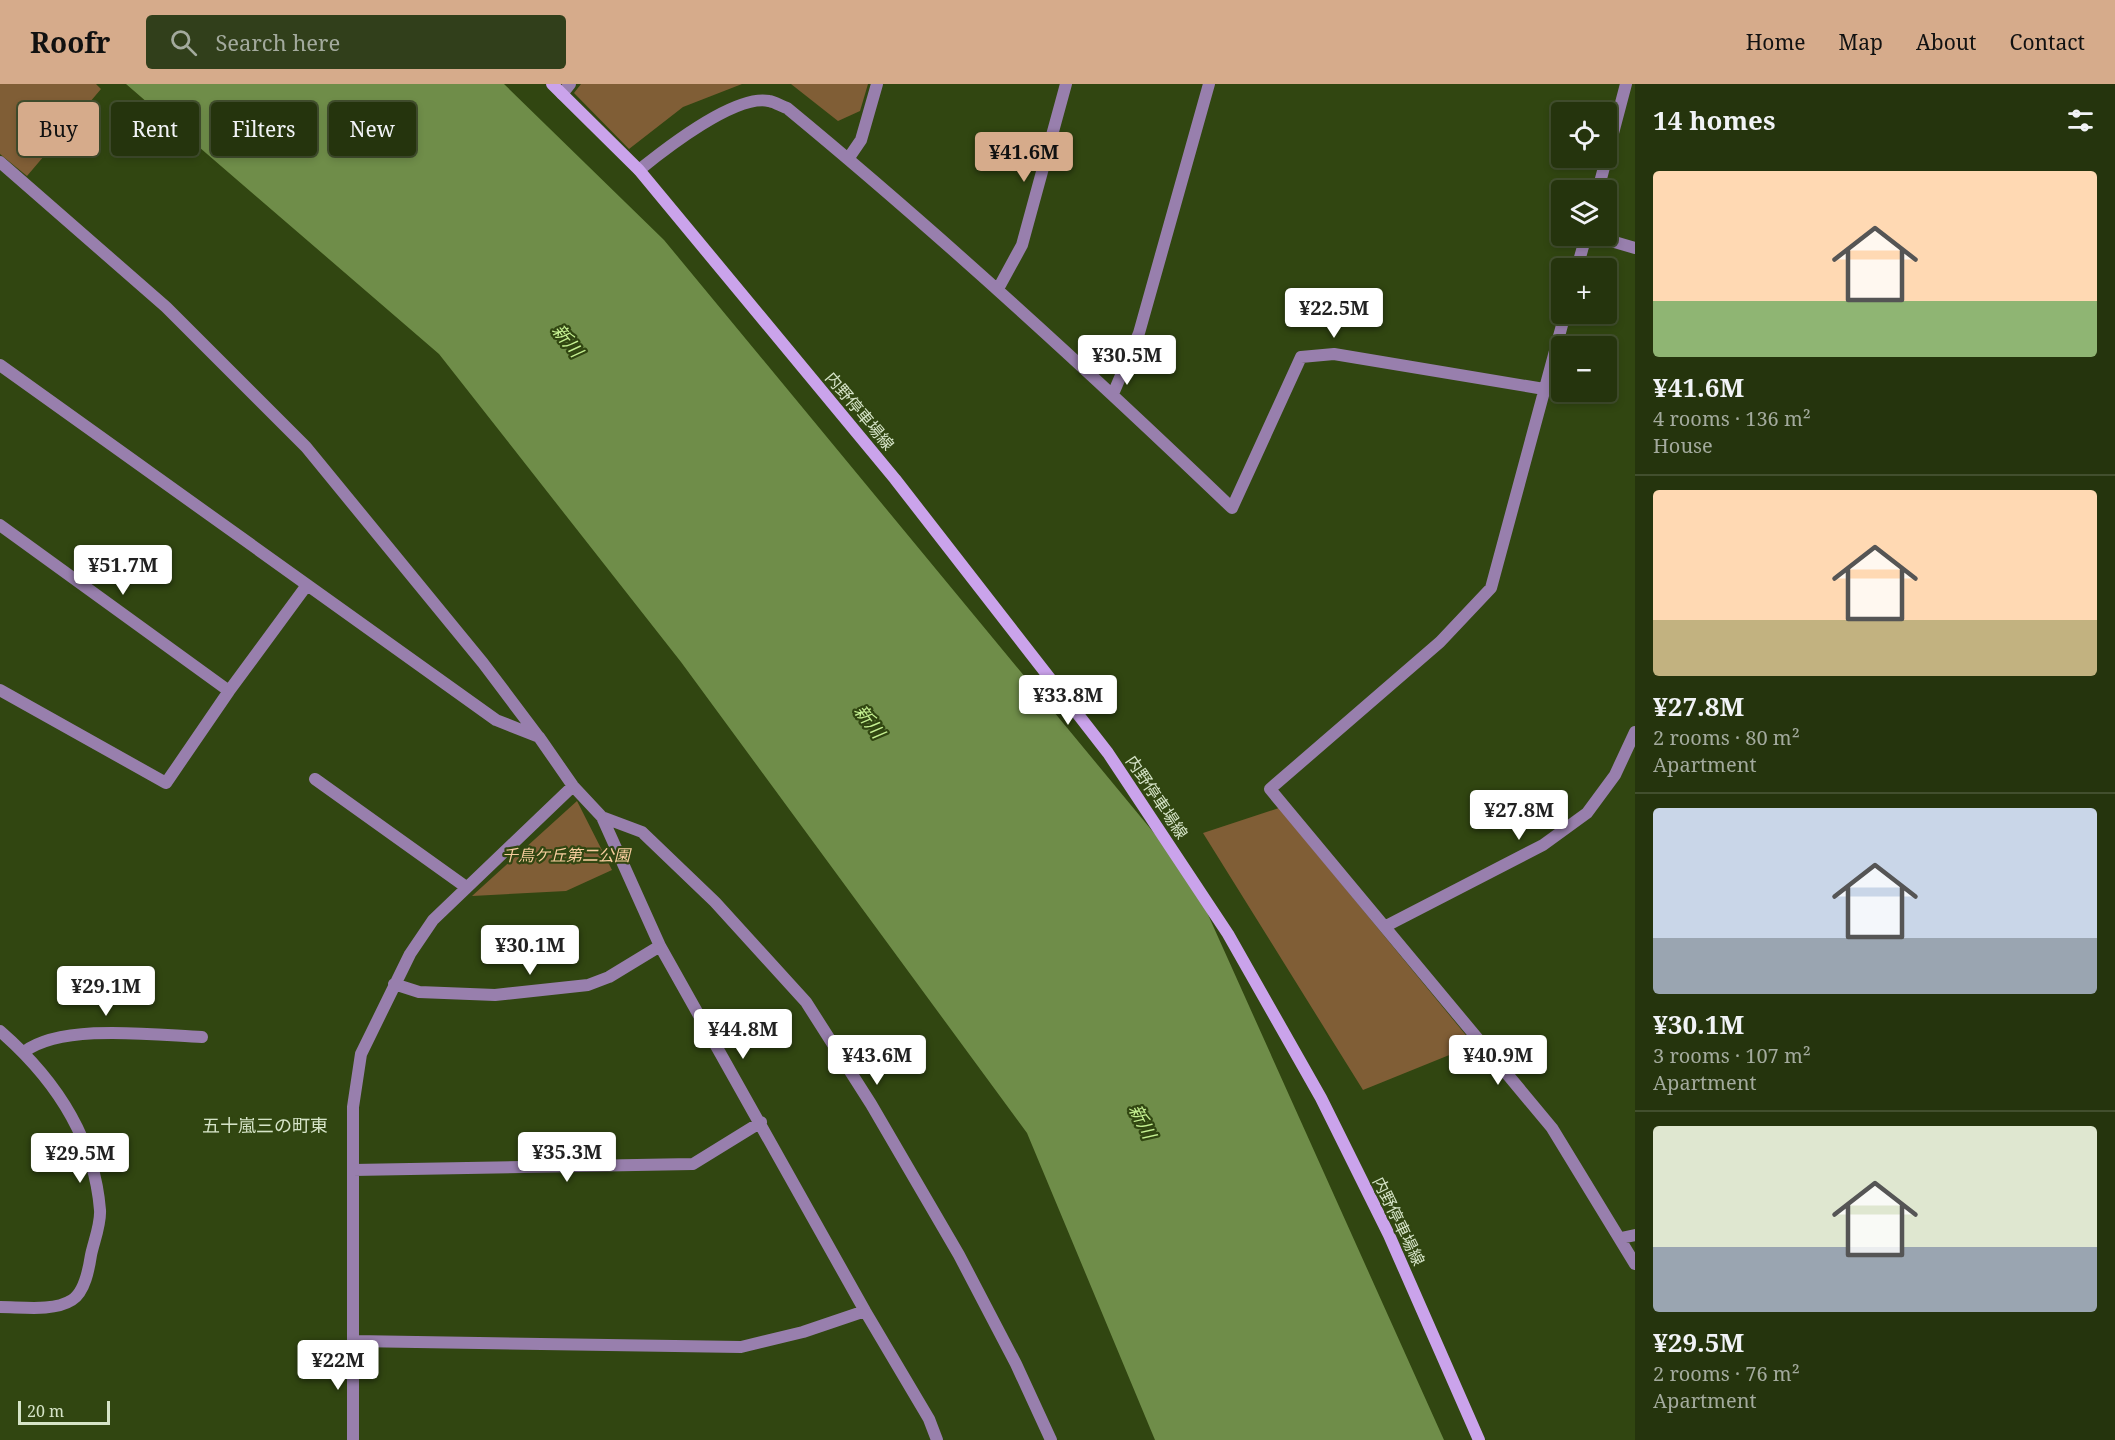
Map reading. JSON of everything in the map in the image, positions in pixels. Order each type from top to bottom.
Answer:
[{"type":"main road","name":"内野停車場線","points":[[552,84],[566,89],[639,170],[895,479],[1108,753],[1228,934],[1321,1098],[1389,1235],[1479,1440]]},
{"type":"street","points":[[848,159],[861,140],[877,84]]},
{"type":"street","points":[[998,290],[1022,245],[1066,84]]},
{"type":"street","points":[[1113,394],[1139,333],[1209,84]]},
{"type":"street","points":[[1601,180],[1626,84]]},
{"type":"street","points":[[639,170],[692,128],[751,101],[769,100],[786,108],[998,290],[1113,394],[1232,508],[1301,357],[1334,354],[1545,389]]},
{"type":"street","points":[[0,162],[166,307],[306,447],[483,663],[573,786],[602,817],[660,946],[761,1122],[864,1311],[929,1419],[937,1440]]},
{"type":"street","points":[[1617,243],[1635,248]]},
{"type":"street","points":[[1562,324],[1491,588],[1440,642],[1270,789],[1552,1128],[1635,1264]]},
{"type":"street","points":[[0,364],[496,720],[539,737]]},
{"type":"street","points":[[0,525],[229,691]]},
{"type":"street","points":[[0,690],[166,783],[229,691],[307,585]]},
{"type":"street","points":[[1386,926],[1543,845],[1587,813],[1615,775],[1635,732]]},
{"type":"street","points":[[315,779],[466,887]]},
{"type":"street","points":[[353,1440],[353,1107],[361,1054],[410,954],[433,920],[573,786]]},
{"type":"street","points":[[602,817],[642,832],[715,902],[806,1002],[871,1104],[959,1255],[1016,1364],[1051,1440]]},
{"type":"street","points":[[394,984],[419,992],[495,995],[588,985],[609,977],[660,946]]},
{"type":"street","points":[[0,1031],[24,1052],[66,1103],[89,1158],[101,1212],[87,1277],[74,1299],[55,1307],[0,1307]]},
{"type":"street","points":[[24,1052],[37,1041],[106,1032],[202,1037]]},
{"type":"street","points":[[353,1170],[693,1164],[761,1122]]},
{"type":"street","points":[[1621,1238],[1635,1235]]},
{"type":"street","points":[[354,1341],[741,1347],[803,1332],[864,1311]]},
{"type":"green space","points":[[0,84],[96,84],[101,89],[90,102],[18,102],[18,156],[44,156],[27,176],[0,154]]},
{"type":"green space","points":[[581,84],[742,84],[683,107],[629,149],[574,93]]},
{"type":"green space","points":[[791,84],[868,84],[860,111],[838,121]]},
{"type":"green space","name":"千鳥ケ丘第二公園","points":[[577,801],[612,870],[566,891],[472,896]]},
{"type":"green space","points":[[1279,808],[1474,1045],[1363,1090],[1203,833]]},
{"type":"water","name":"新川","points":[[126,84],[504,84],[664,240],[1192,879],[1444,1440],[1155,1440],[1027,1133],[681,662],[439,354],[199,147],[199,102],[147,102]]},
{"type":"district","name":"五十嵐三の町東","points":[[265,1125]]}]
